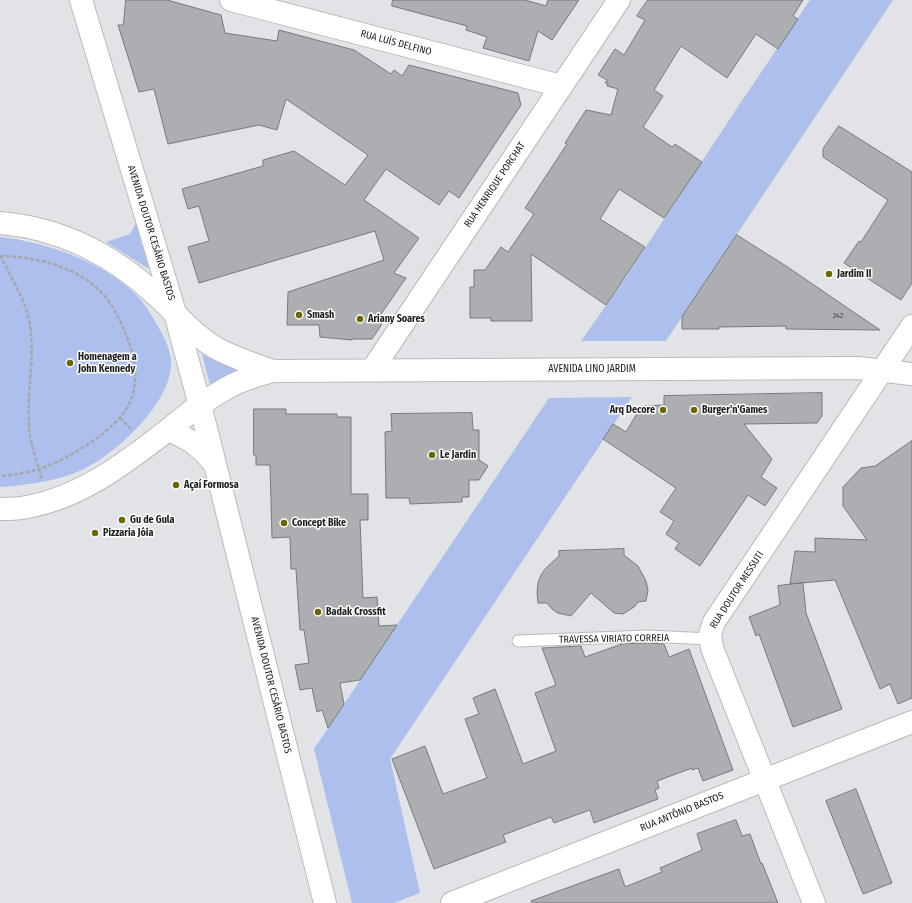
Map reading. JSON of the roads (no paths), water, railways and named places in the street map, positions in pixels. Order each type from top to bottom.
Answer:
[{"type":"street","name":"AVENIDA DOUTOR CESÁRIO BASTOS","points":[[81,0],[175,313],[200,405],[325,903]]},
{"type":"street","name":"RUA LUÍS DELFINO","points":[[231,0],[561,86]]},
{"type":"street","name":"RUA HENRIQUE PORCHAT","points":[[372,370],[618,0]]},
{"type":"street","name":"AVENIDA LINO JARDIM","points":[[0,223],[37,228],[64,236],[115,262],[157,295],[202,338],[215,348],[238,359],[273,371]]},
{"type":"street","name":"RUA DOUTOR MESSUTI","points":[[814,903],[712,648],[710,634],[714,622],[912,326]]},
{"type":"street","name":"AVENIDA LINO JARDIM","points":[[0,509],[27,507],[47,502],[82,489],[129,460],[200,405],[223,390],[248,378],[273,371],[858,368],[912,374]]},
{"type":"street","name":"AVENIDA DOUTOR CESÁRIO BASTOS","points":[[168,430],[190,440],[206,454],[216,467]]},
{"type":"street","name":"RUA ANTÔNIO BASTOS","points":[[452,903],[912,722]]},
{"type":"lane","name":"TRAVESSA VIRIATO CORREIA","points":[[518,642],[648,636],[710,639]]},
{"type":"place","name":"Jardim II","points":[[829,274]]},
{"type":"place","name":"Smash","points":[[299,315]]},
{"type":"place","name":"Ariany Soares","points":[[360,319]]},
{"type":"place","name":"Homenagem a John Kennedy","points":[[70,363]]},
{"type":"place","name":"Arq Decore","points":[[663,410]]},
{"type":"place","name":"Burger'n'Games","points":[[694,410]]},
{"type":"place","name":"Le Jardin","points":[[432,455]]},
{"type":"place","name":"Açaí Formosa","points":[[176,485]]},
{"type":"place","name":"Gu de Gula","points":[[122,520]]},
{"type":"place","name":"Concept Bike","points":[[284,523]]},
{"type":"place","name":"Pizzaria Jóia","points":[[95,533]]},
{"type":"place","name":"Badak Crossfit","points":[[318,612]]}]
